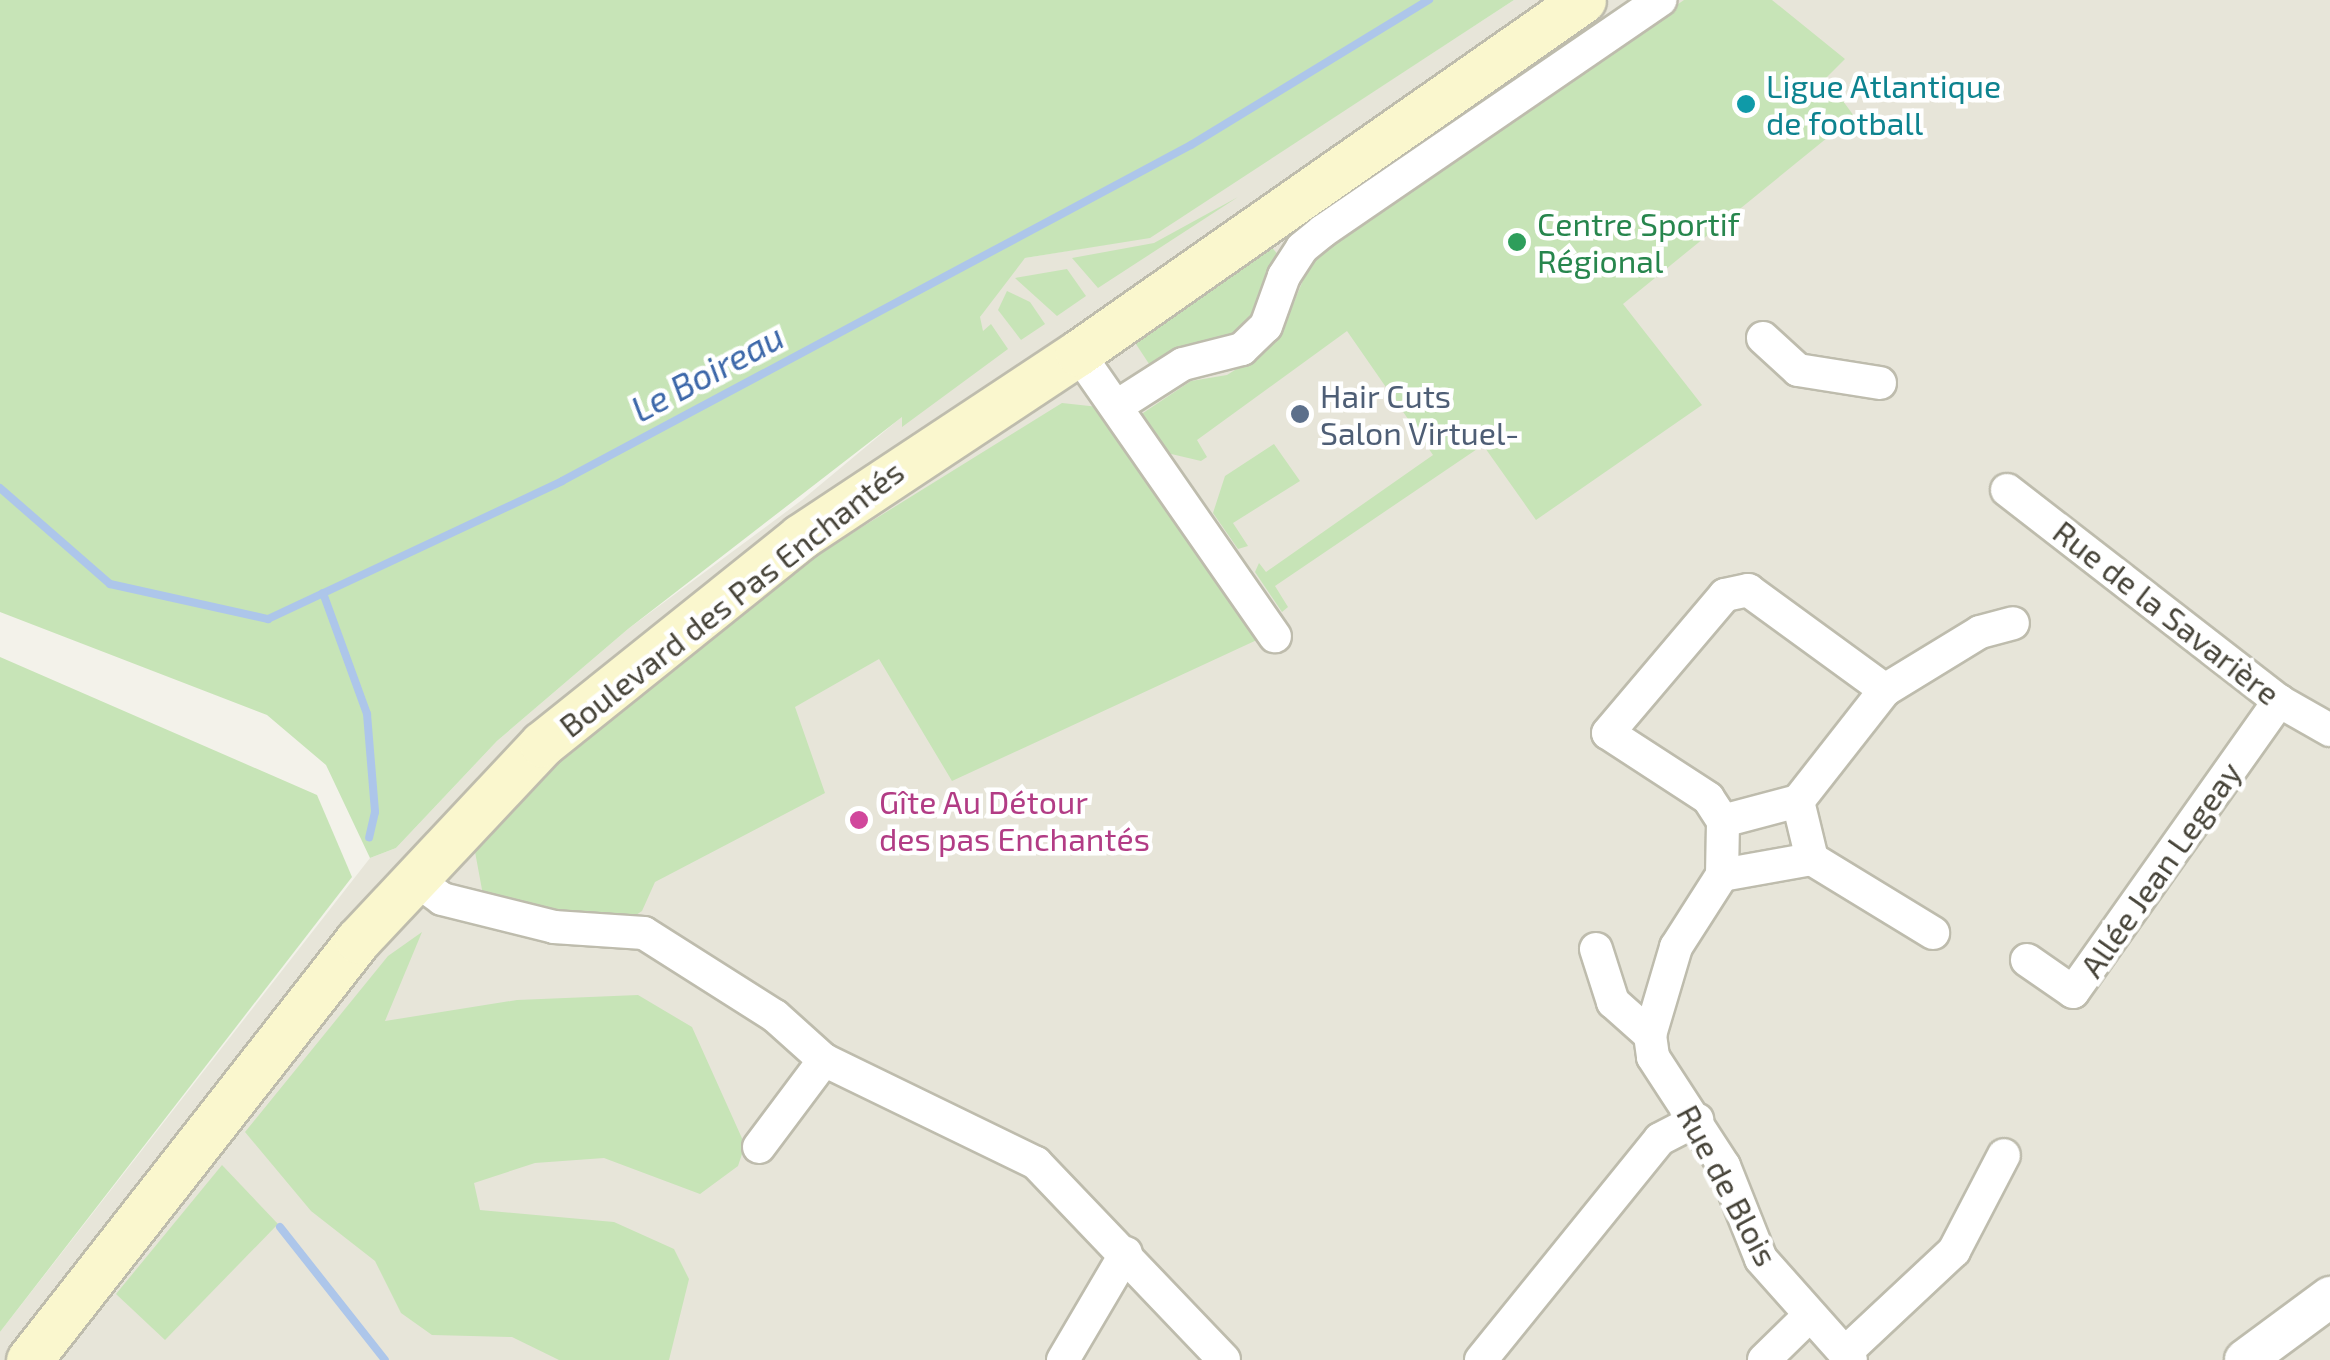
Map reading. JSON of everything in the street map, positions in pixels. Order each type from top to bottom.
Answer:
[{"type":"main road","name":"Boulevard des Pas Enchantés","points":[[29,1360],[412,877],[542,744],[667,639],[912,457],[1078,354],[1583,0]]},
{"type":"street","points":[[1117,406],[1168,371],[1228,355],[1256,338],[1284,276],[1323,231],[1660,0]]},
{"type":"street","points":[[1763,338],[1798,370],[1880,383]]},
{"type":"street","points":[[1078,354],[1275,636]]},
{"type":"street","name":"Rue de la Savarière","points":[[2007,490],[2279,701],[2330,730]]},
{"type":"street","points":[[1650,1034],[1676,947],[1722,875],[1723,821],[1708,798],[1608,734],[1725,595],[1748,590],[1885,690]]},
{"type":"street","points":[[1723,821],[1798,801],[1885,690],[1980,632],[2014,623]]},
{"type":"street","name":"Allée Jean Legeay","points":[[2027,960],[2072,992],[2279,701]]},
{"type":"street","points":[[1798,801],[1812,859]]},
{"type":"street","points":[[1722,875],[1812,859],[1933,934]]},
{"type":"street","points":[[412,877],[442,899],[554,927],[644,933],[775,1016],[824,1060],[1036,1163],[1224,1360]]},
{"type":"street","name":"Rue de Blois","points":[[1596,949],[1613,1002],[1650,1034],[1653,1057],[1697,1120],[1761,1259],[1849,1356]]},
{"type":"street","points":[[759,1147],[824,1060]]},
{"type":"street","points":[[1481,1360],[1660,1138],[1697,1120]]},
{"type":"street","points":[[1849,1356],[1954,1250],[2004,1156]]},
{"type":"street","points":[[1063,1360],[1126,1253]]},
{"type":"street","points":[[2245,1360],[2330,1297]]},
{"type":"street","points":[[1764,1360],[1810,1315]]},
{"type":"shaded area","points":[[1514,0],[2330,0],[2330,1360],[0,1360],[0,1332],[370,858],[396,848],[497,741],[628,629],[802,500],[975,356],[980,317],[1006,274],[1025,258],[1150,237]]},
{"type":"green space","points":[[0,0],[1514,0],[1150,238],[1025,258],[980,317],[983,331],[991,324],[1008,349],[902,427],[902,417],[628,629],[497,741],[396,848],[370,858],[326,765],[267,715],[0,612]]},
{"type":"green space","name":"Centre Sportif Régional","points":[[1684,0],[1772,0],[1845,59],[1826,78],[1854,116],[1623,304],[1702,405],[1536,520],[1483,445],[1275,586],[1288,607],[1282,612],[1255,572],[1259,563],[1266,572],[1433,455],[1347,331],[1197,440],[1207,457],[1201,461],[1167,453],[1140,415],[1191,381],[1227,375],[1262,353],[1284,326],[1306,273],[1301,265]]},
{"type":"green space","points":[[1238,197],[1098,288],[1072,258],[1154,243]]},
{"type":"green space","points":[[1270,245],[1279,256],[1245,332],[1153,370],[1134,341]]},
{"type":"green space","points":[[1067,269],[1086,296],[1057,316],[1015,278]]},
{"type":"green space","points":[[1007,291],[1030,302],[1045,324],[1021,340],[998,310]]},
{"type":"green space","points":[[1062,403],[1108,408],[1259,639],[952,781],[879,659],[795,707],[825,793],[655,882],[642,911],[624,923],[483,895],[473,841],[517,790],[825,550]]},
{"type":"green space","points":[[1274,444],[1300,481],[1233,523],[1248,546],[1238,549],[1213,513],[1225,476]]},
{"type":"green space","points":[[0,657],[317,795],[352,877],[0,1332]]},
{"type":"green space","points":[[422,932],[385,1021],[517,1000],[638,995],[692,1027],[745,1145],[738,1166],[700,1194],[604,1158],[535,1163],[474,1183],[480,1210],[614,1222],[674,1249],[689,1279],[669,1360],[559,1360],[512,1337],[432,1335],[401,1313],[375,1261],[311,1211],[245,1132],[388,956]]},
{"type":"green space","points":[[222,1165],[278,1224],[165,1340],[116,1294]]},
{"type":"waterway","name":"Le Boireau","points":[[0,488],[110,584],[268,619],[562,481],[1191,145],[1429,0]]},
{"type":"waterway","points":[[323,593],[367,714],[375,812],[369,837]]},
{"type":"waterway","points":[[280,1227],[385,1360]]},
{"type":"place","name":"Ligue Atlantique de football","points":[[1746,104]]},
{"type":"place","name":"Centre Sportif Régional","points":[[1517,242]]},
{"type":"place","name":"Hair Cuts Salon Virtuel-","points":[[1300,414]]},
{"type":"place","name":"Gîte Au Détour des pas Enchantés","points":[[859,820]]}]
